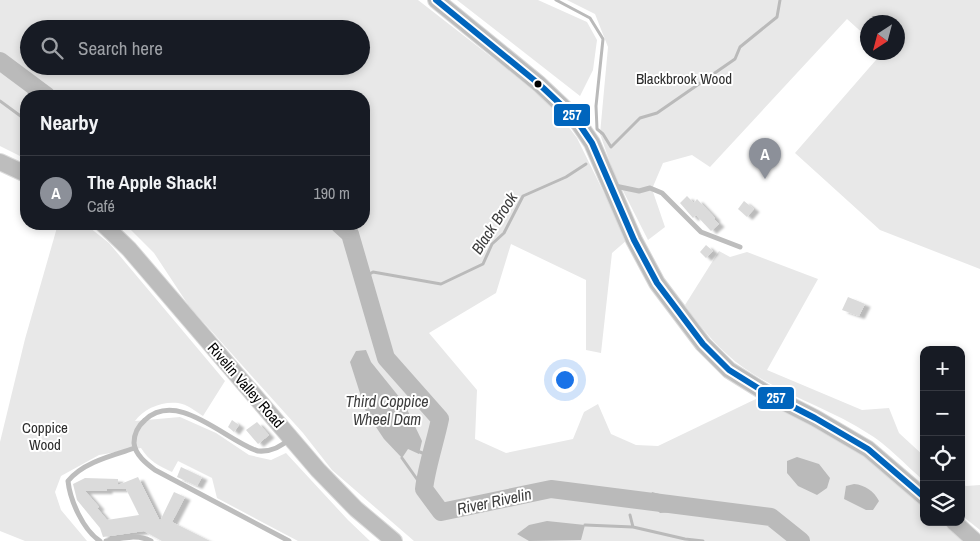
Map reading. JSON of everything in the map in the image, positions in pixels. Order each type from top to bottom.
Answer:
[{"type":"main road","points":[[436,0],[539,84],[575,118],[592,142],[634,240],[657,283],[703,344],[729,370],[868,449],[920,494]]},
{"type":"main road","points":[[0,162],[20,171]]},
{"type":"main road","name":"Rivelin Valley Road","points":[[110,230],[129,249],[318,470],[356,509],[394,541]]},
{"type":"main road","points":[[958,526],[975,541]]},
{"type":"lane","points":[[610,186],[627,187],[639,191],[650,188],[662,193],[701,232],[740,247]]},
{"type":"lane","points":[[289,541],[155,470],[142,458],[135,448],[135,433],[151,415],[166,410],[191,415],[258,451],[265,452],[276,449],[291,437]]},
{"type":"lane","points":[[100,541],[93,535],[72,502],[68,481],[84,468],[100,460],[135,448]]},
{"type":"lane","points":[[106,541],[126,537],[143,537],[151,541]]},
{"type":"green space","points":[[0,0],[418,0],[554,108],[577,138],[627,240],[612,253],[601,353],[586,350],[586,280],[511,244],[496,293],[429,333],[477,390],[475,439],[506,453],[573,439],[584,412],[598,404],[611,434],[636,445],[658,446],[760,397],[861,453],[920,504],[920,526],[946,526],[963,541],[414,541],[332,470],[303,433],[189,306],[154,253],[131,230],[370,230],[370,90],[20,90],[20,156],[0,146]]},
{"type":"green space","points":[[457,0],[538,0],[587,22],[597,40],[593,70],[580,96]]},
{"type":"green space","name":"Blackbrook Wood","points":[[567,0],[980,0],[980,269],[880,230],[795,153],[876,60],[905,60],[905,15],[860,15],[860,31],[847,19],[710,167],[692,155],[663,163],[652,189],[665,227],[648,240],[613,171],[600,134],[608,47],[595,14]]},
{"type":"green space","name":"Coppice Wood","points":[[56,230],[93,230],[109,243],[225,381],[203,416],[185,405],[166,403],[148,410],[135,421],[180,417],[216,433],[249,455],[271,460],[286,453],[370,541],[298,541],[217,498],[212,478],[178,461],[172,472],[155,463],[141,448],[99,455],[61,476],[55,492],[61,510],[87,541],[25,541],[0,531],[0,442],[25,339]]},
{"type":"green space","points":[[719,251],[730,257],[747,252],[818,279],[767,370],[862,410],[889,408],[899,433],[920,452],[920,477],[876,438],[854,425],[774,386],[744,368],[712,339],[685,305]]},
{"type":"green space","points":[[965,485],[980,485],[980,530],[965,518]]},
{"type":"water","name":"Third Coppice Wheel Dam","points":[[366,350],[371,362],[404,403],[422,441],[419,454],[408,449],[402,458],[384,439],[366,412],[350,362],[356,351]]},
{"type":"water","points":[[797,457],[819,464],[830,478],[827,488],[817,495],[798,486],[787,473],[787,461]]},
{"type":"water","points":[[854,484],[869,489],[875,494],[879,501],[873,510],[866,510],[844,499],[846,486]]},
{"type":"water","points":[[652,492],[674,498],[674,512],[660,513],[648,501]]},
{"type":"water","points":[[547,521],[585,525],[581,540],[529,541],[517,534],[529,525]]},
{"type":"building","points":[[687,196],[694,203],[697,199],[719,224],[711,231],[696,215],[693,218],[680,203]]},
{"type":"building","points":[[744,201],[754,209],[747,217],[738,209]]},
{"type":"building","points":[[706,245],[713,251],[706,258],[700,252]]},
{"type":"building","points":[[848,297],[865,304],[859,316],[842,310]]},
{"type":"building","points":[[232,420],[239,425],[234,432],[228,427]]},
{"type":"building","points":[[257,422],[269,435],[258,444],[246,430]]},
{"type":"building","points":[[181,467],[202,477],[197,486],[177,477]]},
{"type":"building","points":[[138,477],[160,521],[174,492],[185,497],[172,522],[210,541],[162,541],[144,531],[103,537],[100,528],[77,500],[73,484],[85,478],[118,479],[118,485]],"holes":[[[126,489],[139,515],[107,520],[85,491]]]},
{"type":"waterway","name":"Black Brook","points":[[556,0],[590,18],[603,39],[596,106],[597,129],[603,134],[611,147],[640,118],[657,113],[735,59],[740,47],[777,17],[780,0]]},
{"type":"waterway","name":"River Rivelin","points":[[0,61],[39,90]]},
{"type":"waterway","points":[[0,101],[20,116]]},
{"type":"waterway","name":"Black Brook","points":[[363,278],[373,272],[441,284],[483,264],[492,244],[504,233],[523,196],[566,177],[586,164]]},
{"type":"waterway","name":"River Rivelin","points":[[346,230],[350,234],[386,358],[440,419],[424,489],[441,512],[551,489],[771,517],[801,541]]},
{"type":"waterway","points":[[420,452],[432,457]]},
{"type":"waterway","points":[[402,458],[424,489]]},
{"type":"waterway","points":[[630,515],[633,527],[685,539],[703,541]]},
{"type":"waterway","points":[[585,525],[633,527]]},
{"type":"transit line","name":"257","points":[[436,0],[539,84],[575,118],[592,143],[634,240],[657,283],[703,344],[729,370],[766,393],[815,418],[868,449],[920,494]]},
{"type":"place","name":"The Apple Shack!","points":[[765,179]]}]
